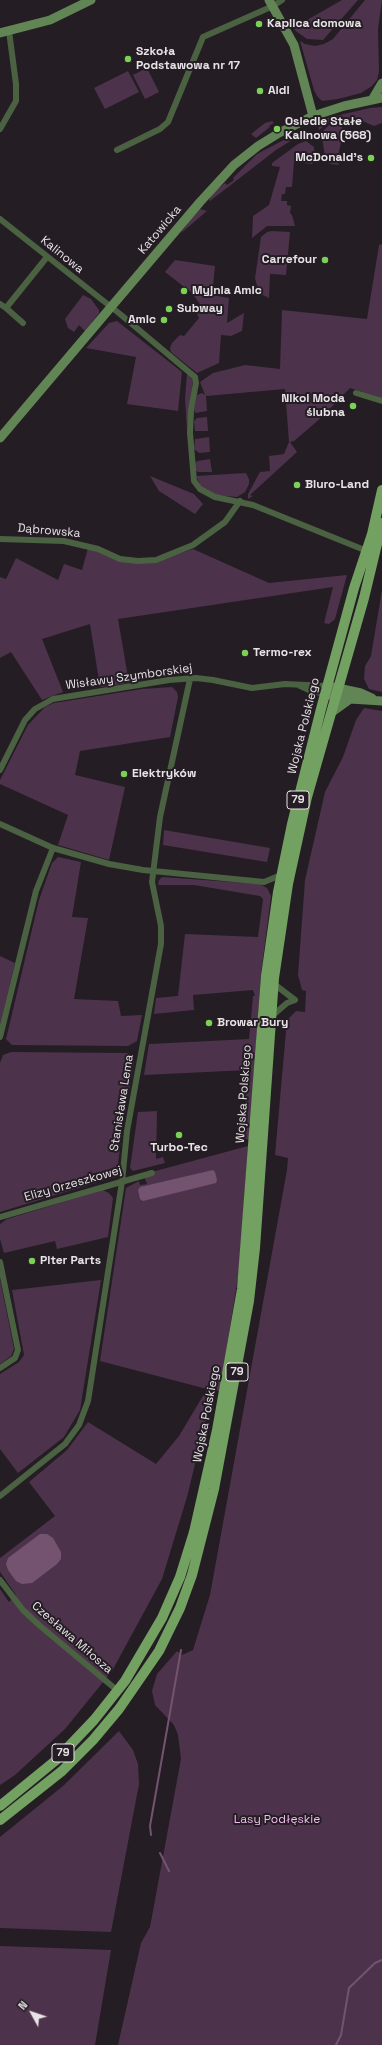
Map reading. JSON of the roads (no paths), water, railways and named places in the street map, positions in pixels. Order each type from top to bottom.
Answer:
[{"type":"main road","name":"Wojska Polskiego","points":[[118,1691],[149,1642],[162,1618],[180,1577],[200,1511],[217,1430],[242,1289],[266,976],[281,875],[326,690],[382,490]]},
{"type":"main road","name":"Wojska Polskiego","points":[[128,1698],[159,1651],[180,1608],[198,1553],[214,1489],[249,1302],[255,1248],[274,984],[281,922],[296,845],[364,598],[382,521]]},
{"type":"main road","name":"79","points":[[0,1806],[55,1760],[98,1716],[118,1691]]},
{"type":"main road","name":"79","points":[[0,1820],[66,1767],[100,1732],[128,1698]]},
{"type":"street","points":[[0,129],[16,101],[16,84],[3,31],[50,20],[91,0]]},
{"type":"street","points":[[117,150],[160,129],[168,122],[203,37],[271,3],[282,0]]},
{"type":"street","points":[[271,3],[294,45],[313,116]]},
{"type":"street","points":[[382,83],[372,100],[382,104]]},
{"type":"street","name":"Katowicka","points":[[0,438],[110,307],[229,170],[258,146],[279,133],[313,116],[382,98]]},
{"type":"street","name":"Kalinowa","points":[[0,219],[164,351],[195,379],[190,433],[194,481],[206,494],[240,501]]},
{"type":"street","points":[[23,323],[3,306],[47,257]]},
{"type":"street","points":[[356,393],[382,401]]},
{"type":"street","points":[[240,501],[366,551]]},
{"type":"street","name":"Dąbrowska","points":[[0,539],[64,542],[98,549],[120,559],[138,561],[156,560],[193,545],[225,522],[240,501]]},
{"type":"street","points":[[342,674],[348,684],[357,692],[380,701]]},
{"type":"street","name":"Wisławy Szymborskiej","points":[[0,770],[25,720],[35,709],[47,701],[61,697],[190,679],[213,680],[252,688],[285,684],[326,690]]},
{"type":"street","name":"Stanisława Lema","points":[[0,1496],[65,1444],[79,1425],[85,1412],[90,1392],[122,1182],[127,1131],[161,944],[160,926],[153,892],[153,871],[162,804],[190,679]]},
{"type":"street","points":[[326,690],[338,692],[357,692]]},
{"type":"street","points":[[338,692],[350,699],[380,701]]},
{"type":"street","points":[[332,712],[350,699]]},
{"type":"street","points":[[0,824],[52,848],[109,864],[153,871],[264,882],[281,875]]},
{"type":"street","points":[[0,1037],[36,891],[52,848]]},
{"type":"street","points":[[264,882],[278,892]]},
{"type":"street","points":[[272,1016],[287,1003],[295,1000],[274,984]]},
{"type":"street","name":"Elizy Orzeszkowej","points":[[0,1217],[82,1192],[152,1173]]},
{"type":"street","points":[[0,1262],[18,1350],[15,1358],[0,1368]]},
{"type":"street","name":"Czesława Miłosza","points":[[0,1580],[23,1610],[118,1691]]},
{"type":"street","points":[[118,1691],[128,1698]]},
{"type":"waterway","points":[[151,1835],[150,1826],[181,1650]]},
{"type":"waterway","points":[[160,1853],[169,1871]]},
{"type":"waterway","points":[[336,2045],[341,2035],[349,1988],[375,1963],[382,1960]]},
{"type":"place","name":"Kaplica domowa","points":[[259,24]]},
{"type":"place","name":"Szkoła Podstawowa nr 17","points":[[128,59]]},
{"type":"place","name":"Aldi","points":[[260,91]]},
{"type":"place","name":"Osiedle Stałe Kalinowa (568)","points":[[277,129]]},
{"type":"place","name":"McDonald's","points":[[371,158]]},
{"type":"place","name":"Carrefour","points":[[325,260]]},
{"type":"place","name":"Myjnia Amic","points":[[184,291]]},
{"type":"place","name":"Subway","points":[[169,309]]},
{"type":"place","name":"Amic","points":[[164,320]]},
{"type":"place","name":"Nikol Moda ślubna","points":[[353,406]]},
{"type":"place","name":"Biuro-Land","points":[[297,485]]},
{"type":"place","name":"Termo-rex","points":[[245,653]]},
{"type":"place","name":"Elektryków","points":[[124,774]]},
{"type":"place","name":"Browar Bury","points":[[209,1023]]},
{"type":"place","name":"Turbo-Tec","points":[[179,1135]]},
{"type":"place","name":"Piter Parts","points":[[32,1261]]},
{"type":"park label","name":"Lasy Podłęskie","points":[[277,1820]]}]
